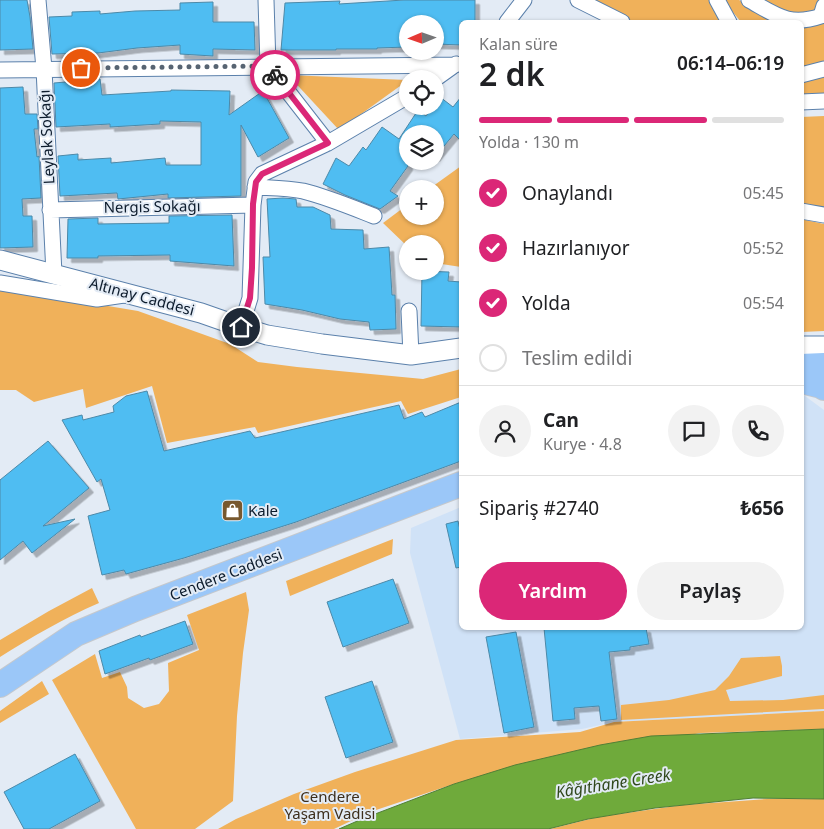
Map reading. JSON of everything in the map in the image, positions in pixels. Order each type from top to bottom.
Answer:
[{"type":"main road","points":[[804,366],[824,365]]},
{"type":"main road","points":[[804,382],[824,388]]},
{"type":"main road","name":"Cendere Caddesi","points":[[0,684],[76,634],[459,485]]},
{"type":"street","name":"Leylak Sokağı","points":[[38,0],[44,69],[54,274]]},
{"type":"street","points":[[266,0],[268,66],[328,143]]},
{"type":"street","points":[[509,20],[524,0]]},
{"type":"street","points":[[578,0],[618,20]]},
{"type":"street","points":[[717,0],[728,20]]},
{"type":"street","points":[[749,0],[782,18],[792,20]]},
{"type":"street","points":[[804,20],[821,16],[824,6]]},
{"type":"street","points":[[0,70],[458,63]]},
{"type":"street","points":[[444,73],[458,63]]},
{"type":"street","points":[[804,75],[824,69]]},
{"type":"street","points":[[804,102],[824,100]]},
{"type":"street","points":[[241,327],[250,298],[253,204],[256,182],[262,174],[328,143],[399,101]]},
{"type":"street","points":[[255,187],[282,188],[303,192],[374,216]]},
{"type":"street","name":"Nergis Sokağı","points":[[50,210],[253,204]]},
{"type":"street","points":[[804,212],[824,215]]},
{"type":"street","name":"Altınay Caddesi","points":[[0,260],[201,313],[267,335],[411,355],[459,348]]},
{"type":"street","points":[[0,283],[97,299],[131,294]]},
{"type":"street","points":[[410,311],[411,355]]},
{"type":"street","points":[[804,346],[824,346]]},
{"type":"shaded area","points":[[805,396],[824,410],[824,711],[614,722],[582,729],[460,739],[410,553],[411,528],[459,508],[459,630],[804,630]]},
{"type":"green space","points":[[583,0],[709,0],[721,20],[619,20]]},
{"type":"green space","points":[[723,0],[739,0],[774,20],[739,20]]},
{"type":"green space","points":[[764,0],[820,0],[814,15],[787,12]]},
{"type":"green space","points":[[824,22],[824,62],[804,68],[804,25]]},
{"type":"green space","points":[[288,75],[399,80],[399,87],[339,130]]},
{"type":"green space","points":[[824,77],[824,95],[804,96],[804,82]]},
{"type":"green space","points":[[824,116],[824,212],[804,209],[804,117]]},
{"type":"green space","points":[[459,167],[459,267],[444,264],[444,235],[399,235],[399,238],[383,223],[399,211],[399,225],[444,225],[444,180],[442,180]]},
{"type":"green space","points":[[804,220],[824,224],[824,331],[804,332]]},
{"type":"green space","points":[[0,288],[138,311],[230,344],[258,362],[423,379],[459,370],[459,398],[408,414],[401,401],[258,433],[255,427],[167,443],[152,386],[86,408],[83,389],[34,402],[16,390],[0,390]]},
{"type":"green space","points":[[393,539],[392,554],[290,596],[286,581]]},
{"type":"green space","points":[[92,588],[99,603],[48,628],[0,657],[0,640]]},
{"type":"green space","points":[[246,592],[249,610],[237,716],[233,801],[195,829],[136,829],[52,680],[95,654],[102,678],[120,672],[127,687],[128,698],[144,708],[159,704],[169,691],[168,663],[199,650],[187,615]]},
{"type":"green space","points":[[780,656],[782,676],[726,690],[730,701],[783,700],[824,695],[824,709],[621,720],[621,705],[669,700],[715,690],[729,676],[741,658]]},
{"type":"green space","points":[[42,681],[49,694],[0,723],[0,711]]},
{"type":"green space","name":"Cendere Yaşam Vadisi","points":[[824,711],[824,729],[700,733],[454,784],[370,812],[334,829],[218,829],[236,819],[294,794],[355,772],[456,740],[580,732],[614,722]]},
{"type":"green space","points":[[767,799],[824,799],[824,829],[550,829],[598,817],[683,805]]},
{"type":"water","name":"Kâğıthane Creek","points":[[824,729],[824,799],[753,798],[655,808],[588,819],[548,829],[339,829],[454,784],[515,765],[600,745],[651,736]]},
{"type":"building","points":[[0,0],[27,0],[33,49],[0,50]]},
{"type":"building","points":[[404,0],[475,0],[475,20],[459,20],[459,45],[444,44],[444,15],[399,15],[399,47],[281,50],[285,3],[340,1],[339,4]]},
{"type":"building","points":[[213,2],[213,22],[254,22],[255,50],[213,49],[213,56],[180,54],[180,45],[98,53],[52,54],[49,17],[72,16],[72,12],[100,11],[100,14],[180,10],[180,3]]},
{"type":"building","points":[[100,79],[102,95],[171,90],[230,91],[229,115],[263,91],[289,138],[258,157],[241,125],[241,196],[168,198],[168,194],[118,199],[117,193],[60,196],[58,156],[78,154],[78,160],[111,158],[111,163],[165,158],[166,165],[201,165],[201,122],[160,121],[160,124],[110,127],[110,124],[56,127],[54,83]]},
{"type":"building","points":[[23,87],[25,114],[37,114],[38,129],[34,129],[37,157],[39,156],[41,198],[22,199],[23,216],[32,216],[33,247],[0,248],[0,88]]},
{"type":"building","points":[[444,100],[453,107],[459,100],[459,139],[454,134],[444,146],[444,125],[408,125],[415,115],[444,115]]},
{"type":"building","points":[[382,127],[399,139],[399,170],[405,170],[390,191],[398,196],[380,209],[323,184],[336,158],[349,166],[363,147],[366,150]]},
{"type":"building","points":[[267,199],[296,199],[297,207],[313,207],[330,215],[331,229],[363,230],[364,249],[389,247],[392,295],[395,295],[396,329],[370,330],[369,322],[340,319],[265,304],[263,257],[270,257]]},
{"type":"building","points":[[232,215],[234,266],[170,261],[170,255],[67,258],[68,219],[98,218],[98,224],[169,223],[169,216]]},
{"type":"building","points":[[444,272],[449,272],[448,281],[459,282],[459,327],[421,326],[422,280],[444,280]]},
{"type":"building","points":[[147,391],[164,451],[250,431],[255,438],[399,405],[404,419],[422,412],[425,417],[459,403],[459,462],[296,522],[184,558],[126,574],[124,570],[102,575],[88,516],[110,510],[101,479],[97,482],[62,420],[82,415],[83,420],[114,412],[113,406],[126,396]]},
{"type":"building","points":[[48,441],[89,488],[43,526],[75,519],[32,553],[23,541],[0,560],[0,480]]},
{"type":"building","points":[[458,521],[459,567],[456,568],[446,524]]},
{"type":"building","points":[[393,579],[409,623],[343,647],[327,602]]},
{"type":"building","points":[[185,621],[193,644],[105,674],[99,651],[140,635],[141,637]]},
{"type":"building","points":[[544,630],[646,630],[649,644],[630,647],[630,650],[609,652],[617,719],[601,721],[599,706],[574,708],[575,719],[553,721]]},
{"type":"building","points":[[516,632],[534,727],[504,733],[486,637]]},
{"type":"building","points":[[372,681],[393,742],[346,758],[325,697]]},
{"type":"building","points":[[75,754],[100,801],[49,829],[24,829],[4,792]]},
{"type":"way so far","points":[[81,68],[268,66],[275,75]]},
{"type":"place","name":"Kale","points":[[232,511]]},
{"type":"route","points":[[241,327],[250,298],[253,204],[256,182],[262,174],[328,143],[275,75]]}]
